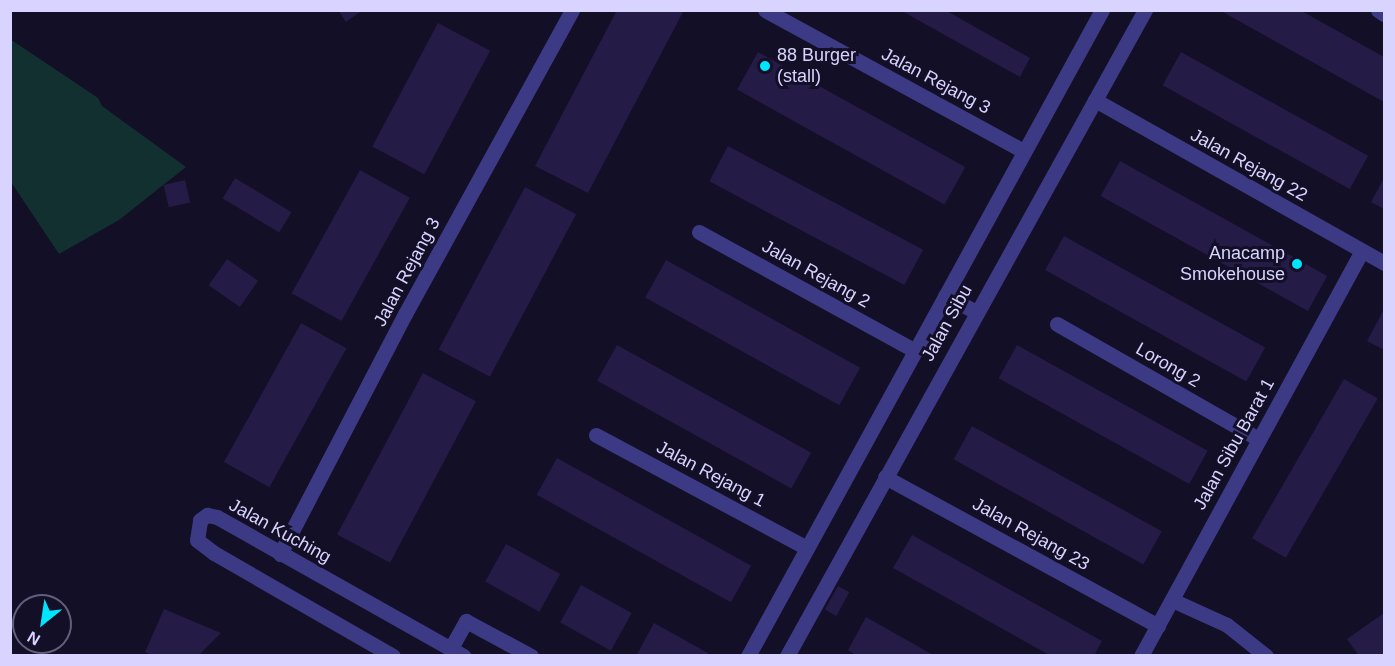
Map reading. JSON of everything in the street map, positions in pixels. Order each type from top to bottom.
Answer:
[{"type":"street","name":"Jalan Rejang 3","points":[[280,554],[572,10]]},
{"type":"street","name":"Jalan Rejang 3","points":[[765,10],[1024,151]]},
{"type":"street","name":"Jalan Sibu","points":[[748,656],[1102,10]]},
{"type":"street","name":"Jalan Sibu","points":[[787,656],[975,311],[1145,10]]},
{"type":"street","points":[[1378,10],[1384,14]]},
{"type":"street","name":"Jalan Rejang 22","points":[[1095,100],[1384,263]]},
{"type":"street","name":"Jalan Rejang 2","points":[[699,231],[914,350]]},
{"type":"street","name":"Jalan Sibu Barat 1","points":[[1141,656],[1362,251]]},
{"type":"street","points":[[945,296],[975,311]]},
{"type":"street","name":"Lorong 2","points":[[1058,324],[1259,439]]},
{"type":"street","name":"Jalan Rejang 1","points":[[596,435],[807,548]]},
{"type":"street","name":"Jalan Rejang 23","points":[[885,477],[1158,626]]},
{"type":"street","name":"Jalan Kuching","points":[[393,656],[371,651],[214,553],[197,540],[196,529],[207,515],[217,517],[458,652]]},
{"type":"street","points":[[1172,600],[1227,625],[1266,656]]},
{"type":"street","points":[[458,652],[466,621],[531,656]]},
{"type":"green space","points":[[10,39],[98,98],[102,106],[186,167],[119,220],[59,254],[11,182]]},
{"type":"building","points":[[338,10],[363,10],[346,22]]},
{"type":"building","points":[[617,10],[684,10],[588,193],[535,166]]},
{"type":"building","points":[[900,10],[945,10],[1030,58],[1020,77]]},
{"type":"building","points":[[1219,10],[1300,10],[1384,57],[1384,102]]},
{"type":"building","points":[[438,23],[490,51],[424,174],[372,147]]},
{"type":"building","points":[[758,52],[965,167],[944,205],[737,90]]},
{"type":"building","points":[[1181,52],[1368,156],[1350,189],[1163,85]]},
{"type":"building","points":[[728,146],[923,250],[904,285],[709,181]]},
{"type":"building","points":[[1120,161],[1327,276],[1308,311],[1101,196]]},
{"type":"building","points":[[360,170],[410,198],[341,321],[292,293]]},
{"type":"building","points":[[235,178],[292,212],[279,233],[223,199]]},
{"type":"building","points":[[1384,178],[1384,209],[1371,202]]},
{"type":"building","points":[[185,180],[190,202],[169,207],[164,185]]},
{"type":"building","points":[[525,187],[576,214],[490,377],[439,349]]},
{"type":"building","points":[[1064,236],[1265,348],[1246,382],[1045,270]]},
{"type":"building","points":[[227,259],[258,281],[240,307],[209,285]]},
{"type":"building","points":[[666,260],[860,368],[839,405],[645,298]]},
{"type":"building","points":[[1384,309],[1384,350],[1367,341]]},
{"type":"building","points":[[301,323],[346,348],[269,487],[224,462]]},
{"type":"building","points":[[617,345],[811,453],[791,488],[597,381]]},
{"type":"building","points":[[1017,345],[1208,451],[1189,484],[999,378]]},
{"type":"building","points":[[423,373],[476,401],[390,563],[337,535]]},
{"type":"building","points":[[1344,379],[1378,398],[1286,558],[1252,538]]},
{"type":"building","points":[[972,426],[1162,531],[1143,564],[954,459]]},
{"type":"building","points":[[557,458],[751,566],[731,602],[537,495]]},
{"type":"building","points":[[912,535],[1102,641],[1094,656],[1051,656],[893,568]]},
{"type":"building","points":[[506,544],[560,574],[539,612],[485,582]]},
{"type":"building","points":[[581,585],[632,613],[611,651],[560,623]]},
{"type":"building","points":[[838,586],[849,592],[836,616],[825,610]]},
{"type":"building","points":[[164,609],[221,633],[198,656],[154,656],[145,652]]},
{"type":"building","points":[[1384,613],[1384,656],[1359,656],[1347,639]]},
{"type":"building","points":[[866,617],[935,656],[857,656],[848,650]]},
{"type":"building","points":[[654,623],[708,653],[707,656],[636,656]]},
{"type":"place","name":"88 Burger (stall)","points":[[765,66]]},
{"type":"place","name":"Anacamp Smokehouse","points":[[1297,264]]}]
